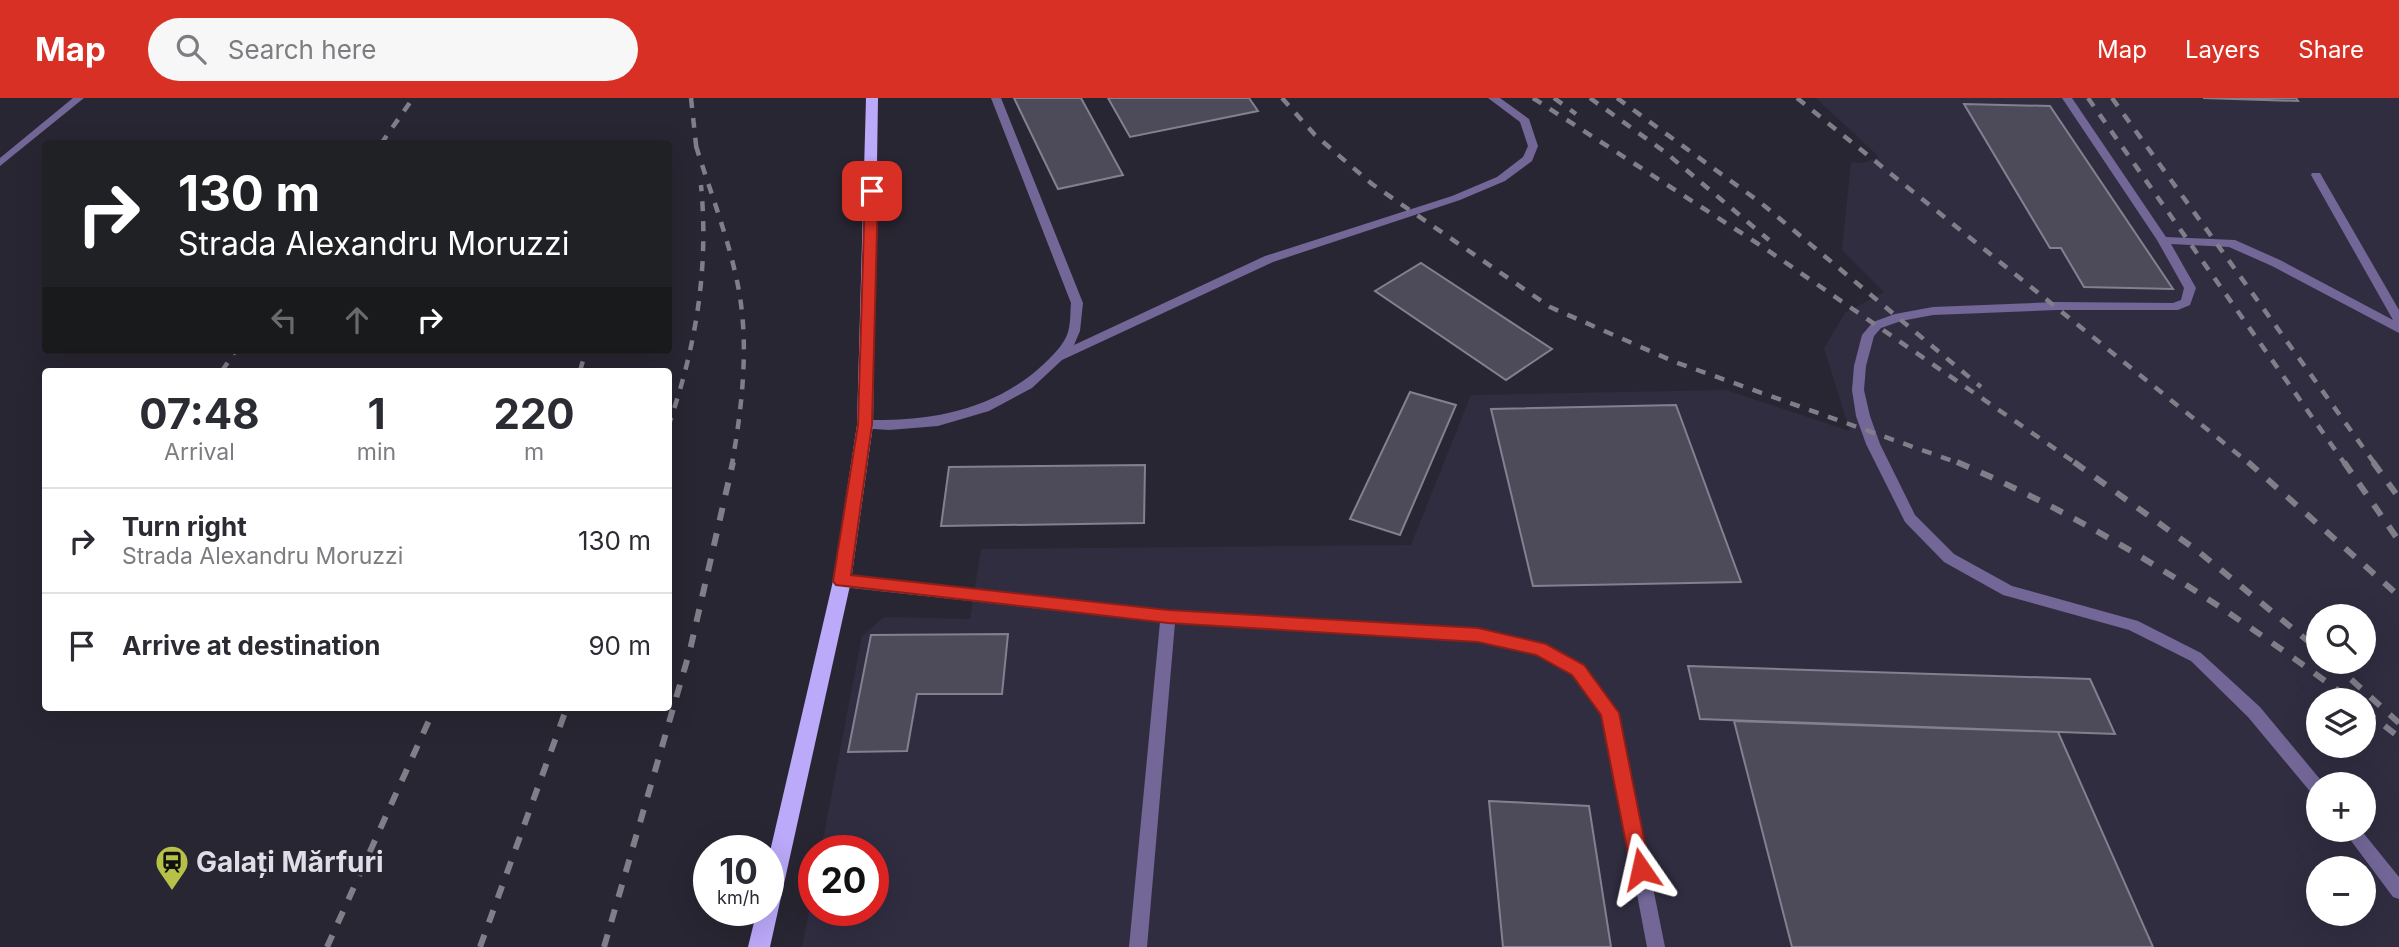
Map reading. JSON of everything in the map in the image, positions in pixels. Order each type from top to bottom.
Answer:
[{"type":"main road","points":[[784,838],[842,581],[865,425],[872,98]]},
{"type":"main road","points":[[760,947],[764,926]]},
{"type":"street","points":[[0,163],[79,98]]},
{"type":"street","points":[[865,425],[901,427],[966,415],[999,402],[1033,382],[1058,357],[1074,334],[1077,303],[996,98]]},
{"type":"street","points":[[1058,357],[1269,259],[1456,198],[1501,179],[1528,159],[1533,146],[1525,121],[1493,98]]},
{"type":"street","points":[[2067,98],[2163,240],[2190,288],[2186,302],[2174,307],[2056,306],[1933,311],[1899,317],[1877,325],[1868,335],[1860,366],[1858,390],[1863,416],[1873,444],[1910,518],[1949,558],[2008,591],[2133,625],[2196,657],[2254,712],[2306,774]]},
{"type":"street","points":[[2316,175],[2399,321]]},
{"type":"street","points":[[2163,240],[2231,243],[2276,262],[2399,329]]},
{"type":"street","points":[[842,581],[1168,617],[1478,635],[1540,649],[1578,670],[1610,713],[1656,947]]},
{"type":"street","points":[[1138,947],[1168,617]]},
{"type":"street","points":[[2360,842],[2399,891]]},
{"type":"shaded area","points":[[1816,98],[2399,98],[2399,947],[802,947],[806,926],[889,926],[889,835],[824,835],[862,636],[884,617],[970,619],[981,549],[1411,545],[1471,395],[1726,390],[1850,431],[1824,348],[1845,313],[1884,292],[1842,250],[1851,162],[1864,163],[1879,157]]},
{"type":"building","points":[[1014,98],[1081,98],[1123,175],[1058,189]]},
{"type":"building","points":[[1108,98],[1249,98],[1258,111],[1130,137]]},
{"type":"building","points":[[2203,98],[2296,98],[2298,101]]},
{"type":"building","points":[[1964,104],[2050,106],[2173,289],[2084,287],[2061,248],[2050,248]]},
{"type":"building","points":[[1421,263],[1552,349],[1506,380],[1375,291]]},
{"type":"building","points":[[1410,392],[1456,405],[1400,535],[1350,519]]},
{"type":"building","points":[[1676,405],[1741,582],[1533,586],[1491,409]]},
{"type":"building","points":[[1145,465],[1144,523],[941,526],[949,467]]},
{"type":"building","points":[[1008,634],[1002,694],[917,694],[907,751],[848,752],[871,635]]},
{"type":"building","points":[[1688,666],[2090,679],[2115,734],[1700,719]]},
{"type":"building","points":[[1734,721],[2058,732],[2153,947],[1792,947]]},
{"type":"building","points":[[1489,801],[1589,806],[1611,947],[1503,947]]},
{"type":"railway","points":[[384,140],[413,98]]},
{"type":"railway","points":[[691,98],[696,147]]},
{"type":"railway","points":[[1282,98],[1315,135],[1372,184],[1550,307],[1675,362],[1961,464]]},
{"type":"railway","points":[[1533,98],[1763,247],[2077,464]]},
{"type":"railway","points":[[1554,98],[1576,114]]},
{"type":"railway","points":[[1590,98],[1665,152],[1769,240]]},
{"type":"railway","points":[[1617,98],[1761,203],[1981,387]]},
{"type":"railway","points":[[1797,98],[2250,464]]},
{"type":"railway","points":[[2088,98],[2345,464]]},
{"type":"railway","points":[[2112,98],[2375,464]]},
{"type":"railway","points":[[696,147],[731,254],[742,312],[743,378],[732,464]]},
{"type":"railway","points":[[696,147],[697,154]]},
{"type":"railway","points":[[672,415],[686,367],[698,308],[703,247],[701,185]]},
{"type":"railway","points":[[224,368],[233,354]]},
{"type":"railway","points":[[581,368],[585,354]]},
{"type":"railway","points":[[604,947],[690,650],[733,462]]},
{"type":"railway","points":[[1957,462],[2061,512],[2161,569],[2257,632],[2334,688]]},
{"type":"railway","points":[[2074,462],[2199,552],[2306,639]]},
{"type":"railway","points":[[2248,462],[2399,596]]},
{"type":"railway","points":[[2344,462],[2399,541]]},
{"type":"railway","points":[[2373,462],[2399,498]]},
{"type":"railway","points":[[2345,674],[2399,723]]},
{"type":"railway","points":[[327,947],[433,711]]},
{"type":"railway","points":[[480,947],[566,711]]},
{"type":"railway","points":[[2376,719],[2399,737]]},
{"type":"place","name":"Galați Mărfuri","points":[[172,892]]},
{"type":"route","points":[[872,191],[865,425],[842,581],[1168,617],[1478,635],[1540,649],[1578,670],[1610,713],[1641,869]]}]
